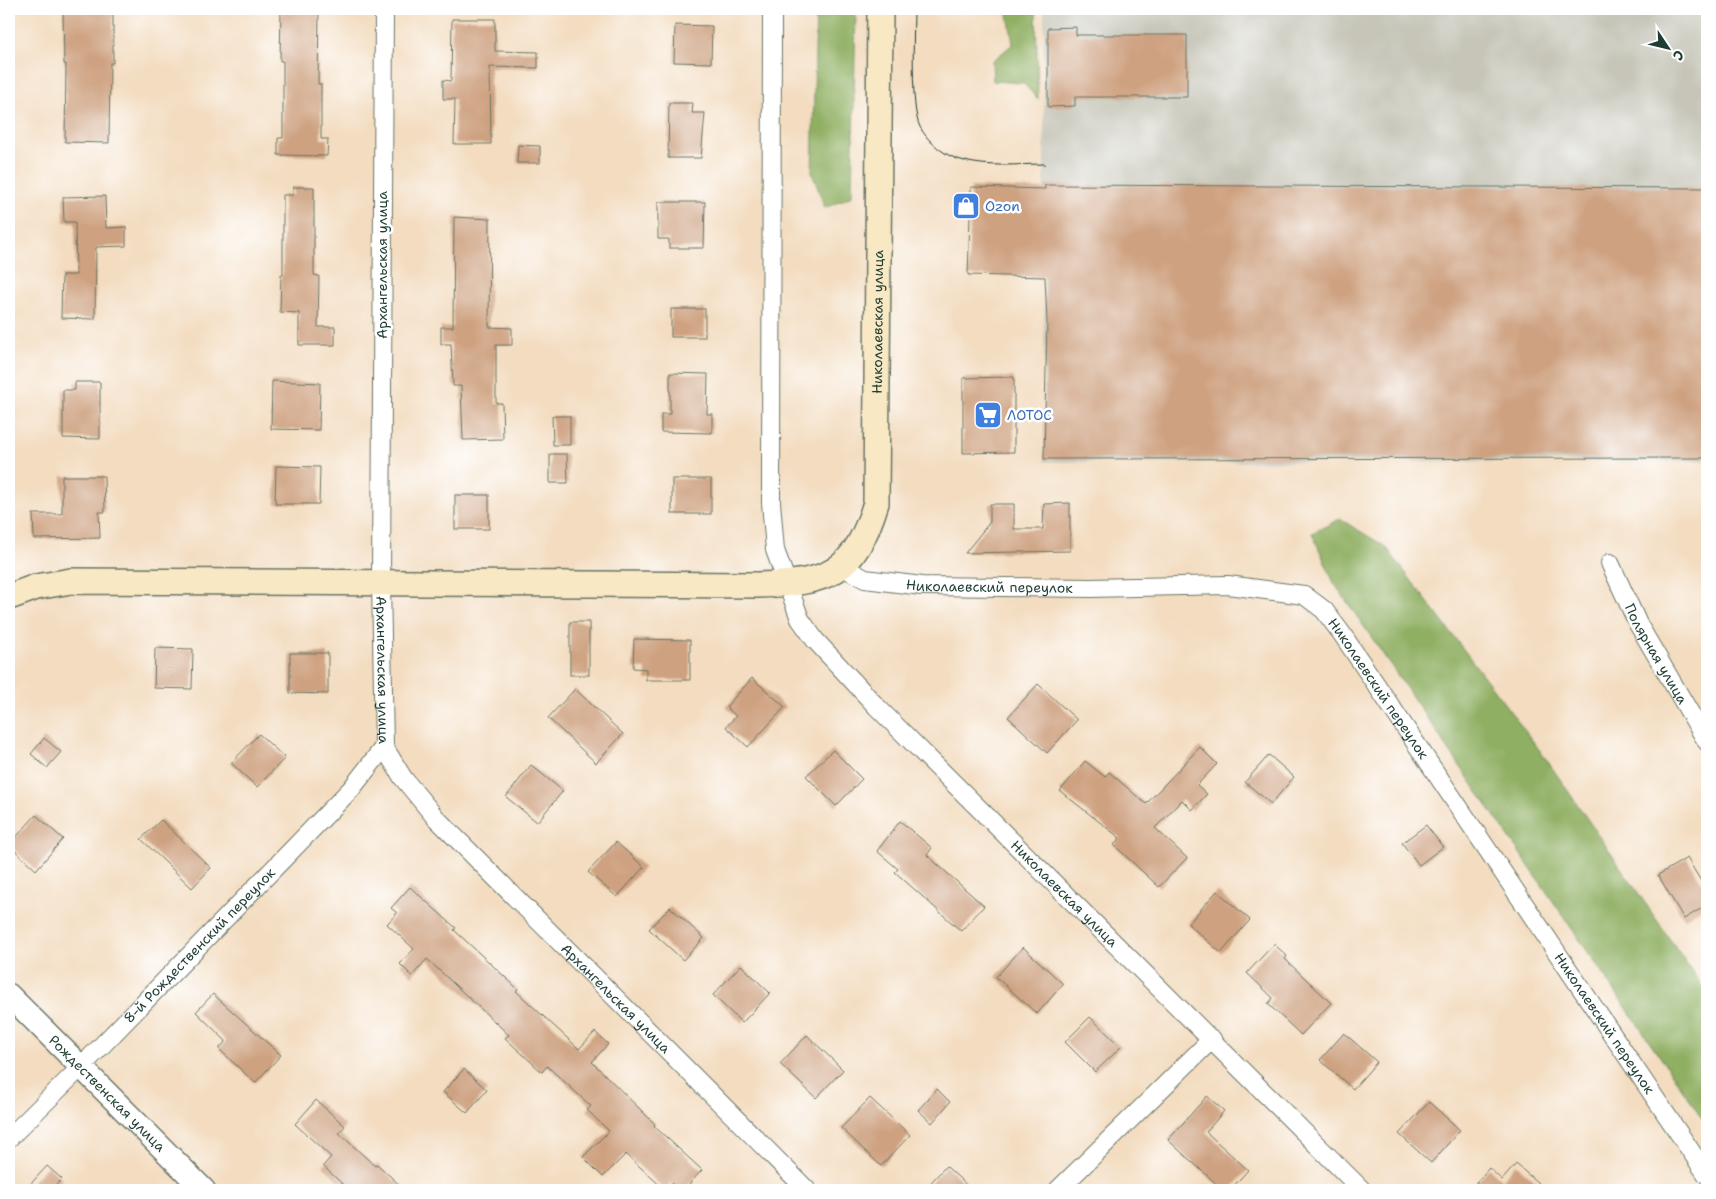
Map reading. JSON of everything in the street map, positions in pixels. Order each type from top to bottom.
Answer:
[{"type":"main road","name":"Николаевская улица","points":[[787,584],[822,578],[841,566],[857,549],[868,529],[876,503],[880,9]]},
{"type":"main road","points":[[9,597],[36,588],[72,581],[787,584]]},
{"type":"street","name":"Архангельская улица","points":[[384,9],[381,582],[384,747],[403,778],[435,817],[807,1190]]},
{"type":"street","name":"Николаевская улица","points":[[772,9],[771,502],[774,550],[800,619],[815,640],[876,706],[1212,1038],[1362,1190]]},
{"type":"street","name":"Полярная улица","points":[[1610,563],[1638,624],[1707,742]]},
{"type":"street","name":"Николаевский переулок","points":[[841,566],[866,579],[922,586],[1090,588],[1228,585],[1304,595],[1324,610],[1342,634],[1707,1175]]},
{"type":"street","name":"8-й Рождественский переулок","points":[[9,1138],[81,1067],[352,788],[384,747]]},
{"type":"street","name":"Рождественская улица","points":[[9,995],[204,1190]]},
{"type":"street","points":[[1058,1190],[1212,1038]]},
{"type":"shaded area","points":[[1044,9],[1707,9],[1707,461],[1044,462]]},
{"type":"green space","points":[[816,9],[856,9],[852,196],[825,208],[812,173]]},
{"type":"green space","points":[[1007,9],[1036,9],[1038,99],[1023,83],[993,81],[992,61],[1013,44]]},
{"type":"green space","points":[[1340,519],[1386,547],[1544,756],[1707,993],[1707,1125],[1334,583],[1312,533]]},
{"type":"building","points":[[113,9],[113,63],[110,63],[109,143],[65,142],[66,64],[64,64],[63,10]]},
{"type":"building","points":[[281,9],[319,9],[318,84],[321,84],[321,139],[328,139],[327,156],[278,155],[278,138],[283,138],[283,61],[280,61]]},
{"type":"building","points":[[452,19],[495,19],[495,51],[538,52],[538,68],[490,67],[491,144],[454,144],[455,99],[443,99],[443,80],[451,81]]},
{"type":"building","points":[[675,25],[712,26],[711,63],[674,62]]},
{"type":"building","points":[[1076,27],[1076,35],[1187,35],[1187,97],[1075,97],[1075,106],[1048,107],[1048,28]]},
{"type":"building","points":[[669,103],[693,103],[692,113],[705,113],[701,158],[668,158]]},
{"type":"building","points":[[518,145],[540,146],[540,163],[517,163]]},
{"type":"building","points":[[1045,185],[1707,188],[1704,337],[1707,458],[1044,459],[1047,321],[1045,277],[968,275],[971,187],[1045,189]]},
{"type":"building","points":[[293,187],[314,187],[314,275],[319,276],[318,327],[335,327],[335,345],[299,345],[299,313],[280,312],[281,275],[283,275],[283,195],[293,195]]},
{"type":"building","points":[[105,196],[106,228],[126,227],[126,246],[96,247],[95,319],[61,318],[62,275],[76,275],[75,222],[64,222],[63,197]]},
{"type":"building","points":[[658,202],[705,202],[704,248],[669,248],[669,239],[658,239]]},
{"type":"building","points":[[454,217],[490,219],[489,327],[512,328],[512,345],[496,345],[496,403],[502,403],[503,439],[463,440],[461,386],[453,386],[451,344],[441,344],[441,327],[453,327]]},
{"type":"building","points":[[671,309],[705,309],[705,337],[671,337]]},
{"type":"building","points":[[670,373],[708,374],[707,414],[712,414],[712,433],[661,432],[661,414],[670,414]]},
{"type":"building","name":"ЛОТОС","points":[[1014,377],[1014,452],[963,453],[963,378]]},
{"type":"building","points":[[272,381],[320,383],[319,430],[271,429]]},
{"type":"building","points":[[75,382],[100,382],[100,439],[63,438],[63,390],[75,390]]},
{"type":"building","points":[[552,416],[570,416],[570,445],[553,445]]},
{"type":"building","points":[[550,454],[567,454],[568,483],[550,483]]},
{"type":"building","points":[[276,466],[320,467],[319,504],[275,504]]},
{"type":"building","points":[[62,476],[104,476],[105,512],[99,512],[100,538],[34,539],[33,514],[62,514]]},
{"type":"building","points":[[672,479],[711,479],[711,514],[672,514]]},
{"type":"building","points":[[455,495],[489,495],[489,529],[455,529]]},
{"type":"building","points":[[1070,503],[1070,551],[965,553],[990,522],[990,504],[1014,504],[1014,529],[1043,529],[1044,504]]},
{"type":"building","points":[[570,622],[589,622],[589,675],[570,675]]},
{"type":"building","points":[[634,639],[690,640],[690,680],[646,680],[646,669],[633,668]]},
{"type":"building","points":[[155,648],[193,649],[192,689],[154,688]]},
{"type":"building","points":[[290,653],[328,653],[328,694],[290,693]]},
{"type":"building","points":[[752,678],[785,707],[748,747],[726,727],[736,716],[726,707]]},
{"type":"building","points":[[1038,684],[1077,720],[1047,753],[1008,717]]},
{"type":"building","points":[[575,689],[623,734],[596,763],[548,718]]},
{"type":"building","points":[[259,734],[285,758],[257,787],[231,763]]},
{"type":"building","points":[[44,738],[61,752],[47,768],[31,754]]},
{"type":"building","points":[[1200,747],[1217,764],[1197,785],[1207,794],[1192,810],[1182,800],[1155,828],[1187,858],[1159,887],[1114,845],[1120,838],[1060,791],[1085,761],[1105,777],[1109,772],[1146,804]]},
{"type":"building","points":[[833,750],[862,779],[836,806],[806,776]]},
{"type":"building","points":[[1269,755],[1294,777],[1271,804],[1245,782]]},
{"type":"building","points":[[531,765],[563,791],[537,822],[506,797]]},
{"type":"building","points":[[36,815],[63,839],[36,870],[9,845]]},
{"type":"building","points":[[161,820],[211,868],[192,888],[141,839]]},
{"type":"building","points":[[900,821],[932,848],[927,855],[984,906],[961,931],[895,872],[898,869],[877,851]]},
{"type":"building","points":[[1426,825],[1443,847],[1419,865],[1402,843]]},
{"type":"building","points":[[616,842],[644,867],[617,897],[588,872]]},
{"type":"building","points":[[1687,858],[1707,891],[1707,905],[1684,919],[1658,875]]},
{"type":"building","points":[[410,887],[456,928],[454,930],[518,989],[516,991],[579,1049],[595,1032],[608,1044],[592,1062],[655,1124],[654,1126],[702,1170],[684,1190],[678,1190],[671,1183],[665,1190],[626,1154],[603,1177],[583,1157],[609,1131],[587,1110],[591,1106],[547,1066],[542,1072],[505,1038],[509,1035],[427,959],[412,976],[400,964],[414,949],[387,924],[397,913],[391,908]]},
{"type":"building","points":[[1217,891],[1250,920],[1221,953],[1188,924]]},
{"type":"building","points":[[670,907],[704,938],[683,960],[649,929]]},
{"type":"building","points":[[1274,944],[1287,956],[1285,959],[1331,1003],[1301,1035],[1268,1004],[1273,998],[1247,973]]},
{"type":"building","points":[[1023,947],[1063,984],[1037,1014],[996,977]]},
{"type":"building","points":[[741,965],[770,993],[742,1023],[713,995]]},
{"type":"building","points":[[213,994],[281,1055],[255,1083],[219,1049],[226,1041],[196,1012]]},
{"type":"building","points":[[1090,1017],[1121,1047],[1095,1072],[1065,1042]]},
{"type":"building","points":[[1344,1033],[1377,1062],[1353,1089],[1320,1060]]},
{"type":"building","points":[[807,1035],[843,1070],[816,1098],[780,1064]]},
{"type":"building","points":[[464,1069],[487,1090],[467,1113],[443,1092]]},
{"type":"building","points":[[937,1089],[950,1102],[932,1123],[918,1110]]},
{"type":"building","points":[[1207,1096],[1224,1111],[1206,1132],[1248,1170],[1230,1190],[1223,1190],[1168,1140]]},
{"type":"building","points":[[870,1098],[910,1135],[881,1166],[841,1128]]},
{"type":"building","points":[[316,1100],[345,1126],[339,1133],[405,1190],[349,1190],[323,1166],[331,1157],[295,1124]]},
{"type":"building","points":[[1429,1102],[1460,1130],[1431,1163],[1399,1134]]},
{"type":"building","points":[[1516,1164],[1546,1190],[1470,1190],[1489,1168],[1502,1180]]},
{"type":"building","points":[[47,1166],[62,1179],[51,1190],[25,1190]]},
{"type":"building","points":[[946,1166],[972,1190],[924,1190]]},
{"type":"tram line","points":[[914,9],[913,70],[915,104],[920,127],[928,138],[949,155],[971,162],[992,165],[1045,164]]},
{"type":"place","name":"Ozon","points":[[966,206]]},
{"type":"place","name":"ЛОТОС","points":[[988,415]]}]
